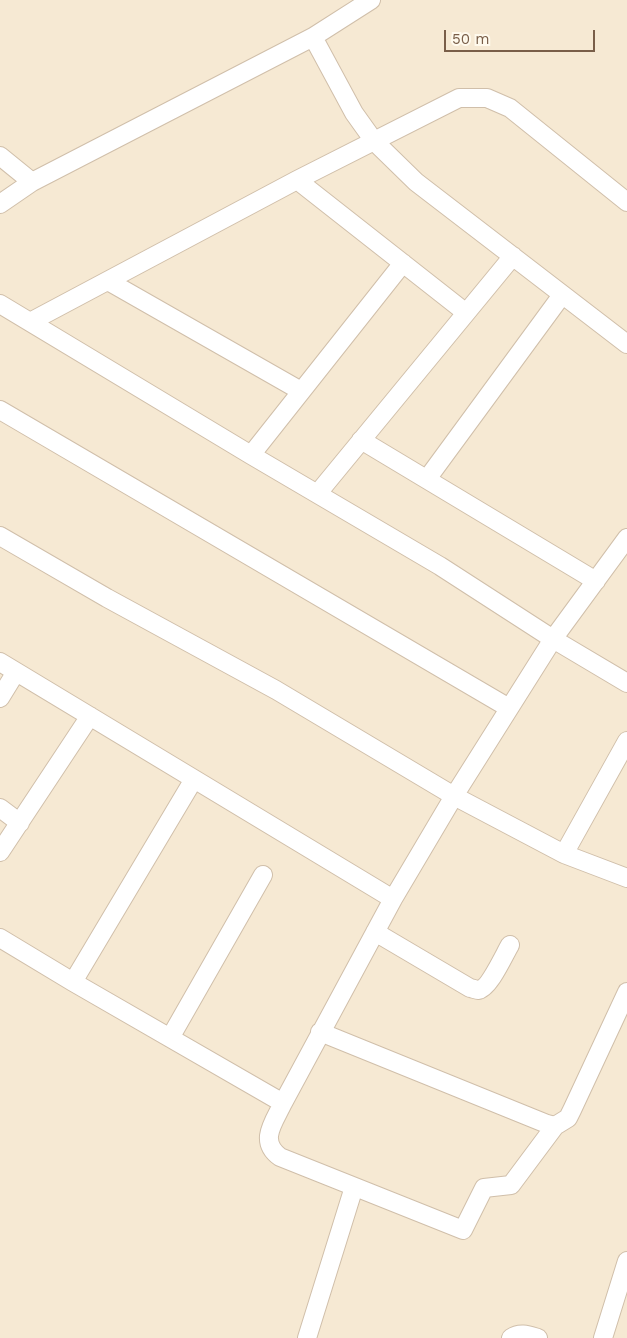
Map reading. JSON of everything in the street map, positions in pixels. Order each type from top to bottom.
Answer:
[{"type":"street","points":[[0,204],[32,182],[313,37],[371,0]]},
{"type":"street","points":[[313,37],[354,113],[374,141],[416,182],[627,344]]},
{"type":"street","points":[[30,322],[297,180],[459,98],[487,98],[510,108],[627,202]]},
{"type":"street","points":[[0,156],[32,182]]},
{"type":"street","points":[[297,180],[465,312]]},
{"type":"street","points":[[318,493],[513,256]]},
{"type":"street","points":[[251,455],[300,391],[403,264]]},
{"type":"street","points":[[108,281],[300,391]]},
{"type":"street","points":[[427,479],[562,295]]},
{"type":"street","points":[[0,304],[440,566],[553,639],[627,683]]},
{"type":"street","points":[[0,410],[509,708]]},
{"type":"street","points":[[361,440],[596,581]]},
{"type":"street","points":[[0,536],[107,598],[276,690],[454,796],[564,854],[627,878]]},
{"type":"street","points":[[627,538],[553,639],[454,796],[393,899],[320,1032],[283,1103],[269,1134],[268,1143],[272,1151],[280,1157],[463,1230],[484,1188],[511,1185],[555,1126],[568,1118],[627,992]]},
{"type":"street","points":[[0,662],[393,899]]},
{"type":"street","points":[[0,698],[16,672]]},
{"type":"street","points":[[0,852],[90,716]]},
{"type":"street","points":[[564,854],[627,741]]},
{"type":"street","points":[[73,982],[194,779]]},
{"type":"street","points":[[0,808],[20,823]]},
{"type":"street","points":[[170,1038],[263,875]]},
{"type":"street","points":[[375,932],[470,988],[478,990],[484,988],[489,981],[510,945]]},
{"type":"street","points":[[0,938],[283,1103]]},
{"type":"street","points":[[320,1032],[555,1126]]},
{"type":"street","points":[[307,1338],[354,1188]]},
{"type":"street","points":[[604,1338],[627,1263]]},
{"type":"street","points":[[511,1338],[517,1334],[526,1334],[538,1338]]},
{"type":"shaded area","points":[[0,0],[627,0],[627,1338],[0,1338]]}]
